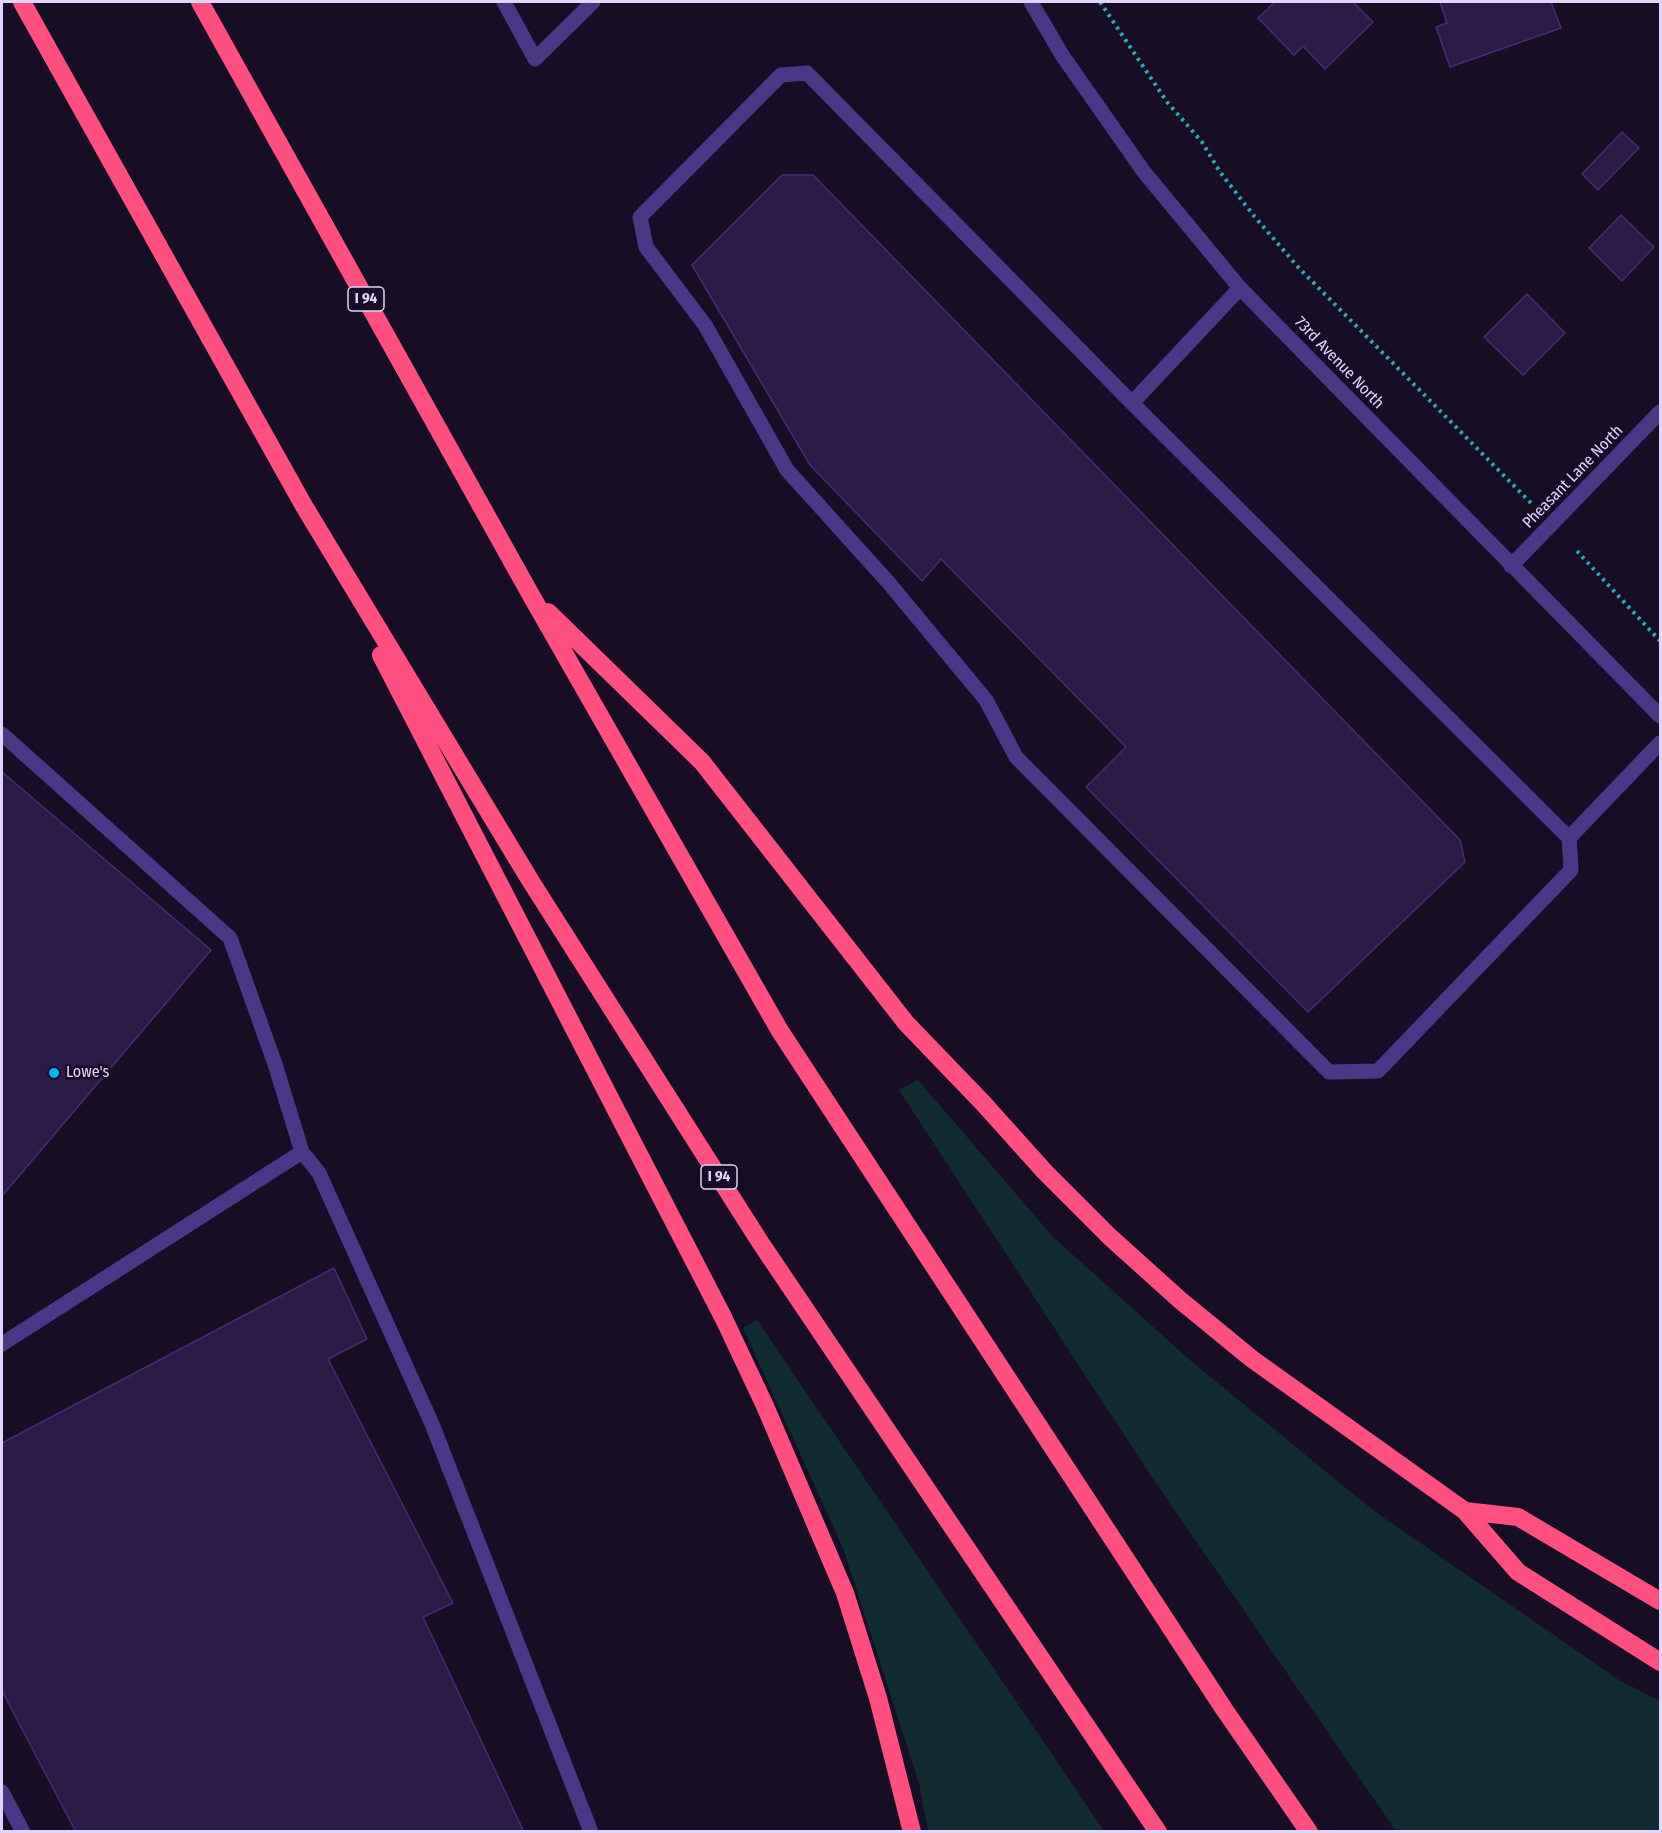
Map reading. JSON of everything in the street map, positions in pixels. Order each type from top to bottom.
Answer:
[{"type":"highway","name":"I 94","points":[[22,2],[304,506],[530,880],[760,1242],[1158,1832]]},
{"type":"highway","name":"I 94","points":[[200,2],[532,597],[780,1031],[1224,1709],[1309,1832]]},
{"type":"highway","points":[[304,506],[718,1309],[765,1406],[845,1593],[878,1698],[912,1832]]},
{"type":"highway","points":[[532,597],[702,762],[906,1023],[1110,1238],[1252,1359],[1466,1511],[1518,1572],[1660,1662]]},
{"type":"highway","points":[[1466,1511],[1518,1517],[1660,1601]]},
{"type":"street","points":[[504,2],[536,59],[593,2]]},
{"type":"street","name":"73rd Avenue North","points":[[1031,2],[1062,55],[1144,172],[1240,288],[1660,716]]},
{"type":"street","points":[[807,73],[1132,403],[1569,838],[1571,870],[1378,1071],[1329,1072],[1016,757],[986,700],[888,582],[787,470],[705,325],[646,247],[640,217],[781,75],[807,73]]},
{"type":"street","points":[[1132,403],[1240,288]]},
{"type":"street","name":"Pheasant Lane North","points":[[1511,566],[1660,412]]},
{"type":"street","points":[[2,734],[230,938],[302,1152],[319,1173],[432,1424],[591,1832]]},
{"type":"street","points":[[1569,838],[1660,743]]},
{"type":"street","points":[[2,1344],[302,1152]]},
{"type":"street","points":[[2,1792],[23,1832]]},
{"type":"path","points":[[1100,2],[1167,102],[1202,142],[1220,172],[1262,225],[1306,274],[1531,503]]},
{"type":"path","points":[[1577,551],[1660,641]]},
{"type":"green space","points":[[918,1080],[1053,1237],[1191,1361],[1374,1511],[1619,1680],[1660,1701],[1660,1831],[1396,1831],[1149,1473],[899,1090]]},
{"type":"green space","points":[[757,1320],[1104,1831],[928,1831],[919,1783],[843,1548],[743,1328]]},
{"type":"building","points":[[1275,2],[1353,2],[1373,22],[1325,69],[1303,46],[1294,55],[1258,18]]},
{"type":"building","points":[[1440,2],[1551,2],[1561,28],[1450,67],[1436,27],[1447,23]]},
{"type":"building","points":[[1622,132],[1639,148],[1598,190],[1582,174]]},
{"type":"building","points":[[782,175],[813,175],[1460,840],[1465,862],[1308,1012],[1086,787],[1126,747],[941,559],[922,581],[810,465],[692,265]]},
{"type":"building","points":[[1621,215],[1654,247],[1622,281],[1589,248]]},
{"type":"building","points":[[1527,294],[1565,333],[1523,375],[1484,337]]},
{"type":"building","name":"Lowe's","points":[[2,772],[211,950],[2,1196]]},
{"type":"building","points":[[334,1268],[367,1339],[328,1359],[453,1603],[423,1617],[524,1832],[76,1832],[2,1691],[2,1443]]},
{"type":"place","name":"Lowe's","points":[[54,1073]]}]
